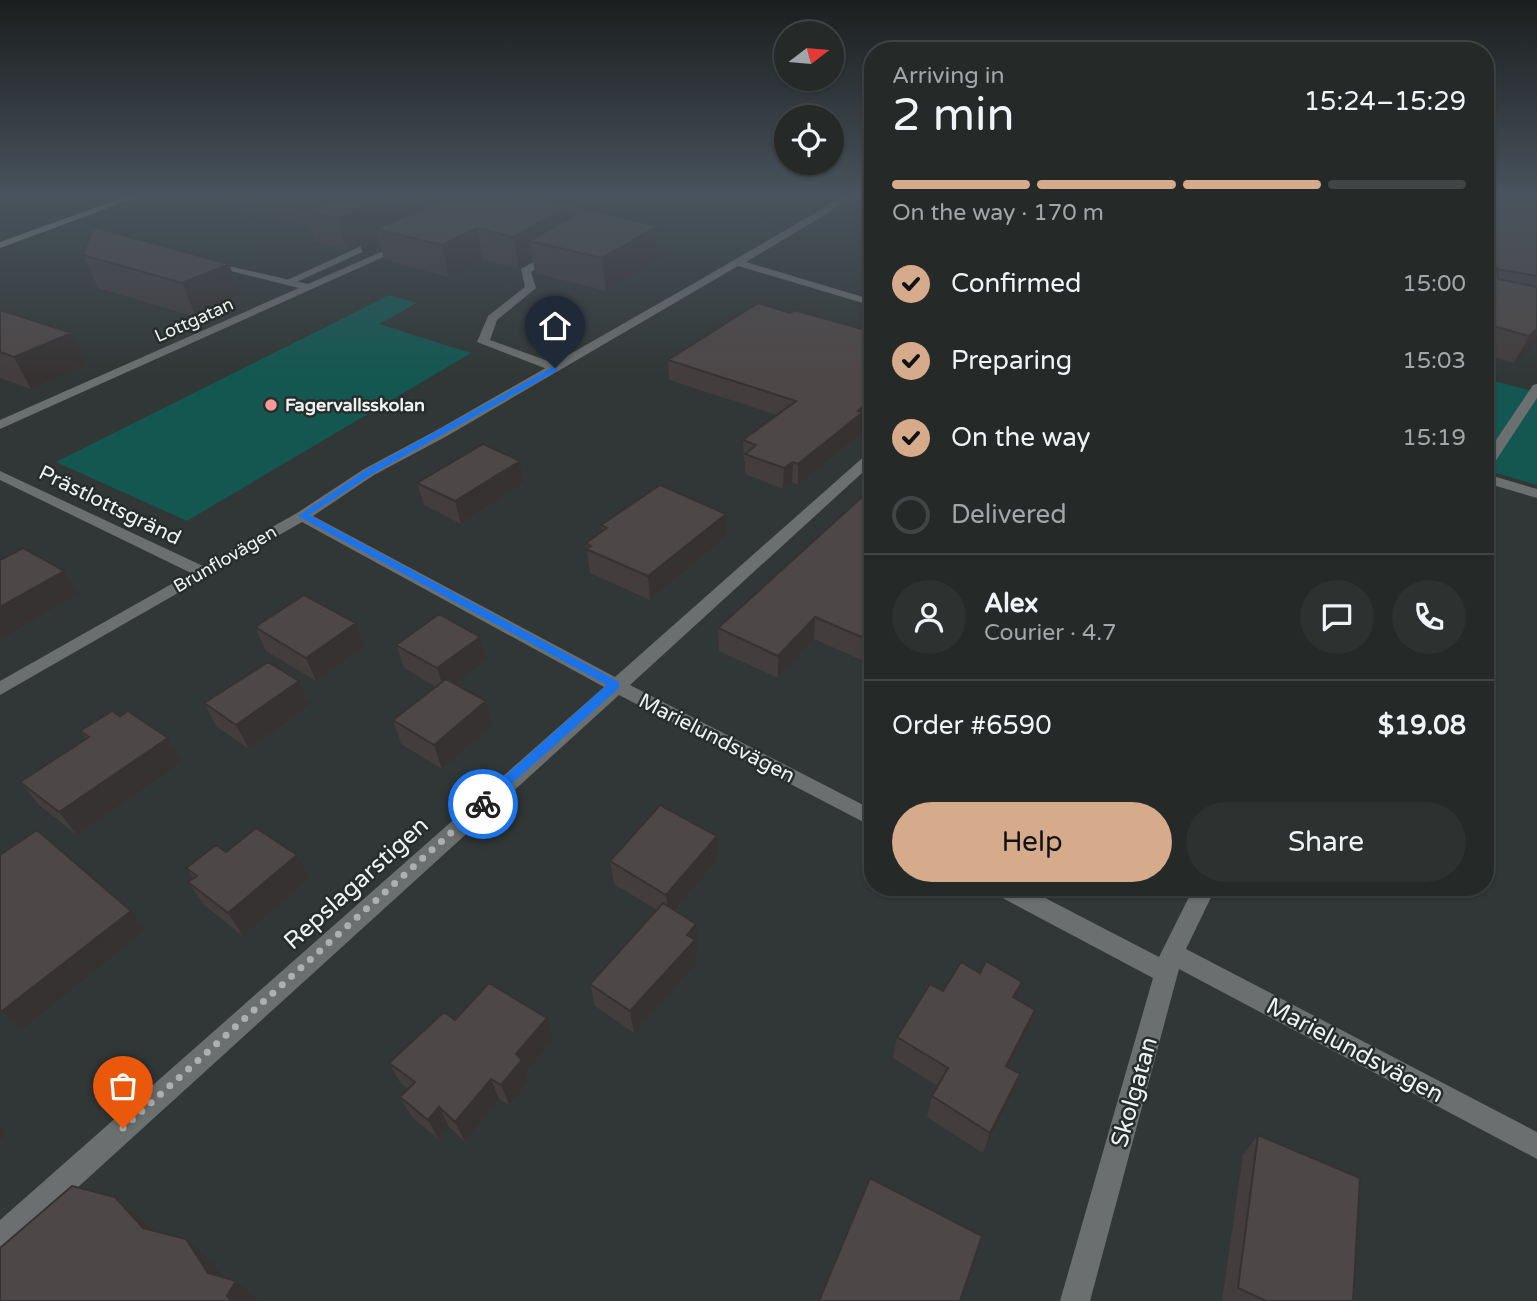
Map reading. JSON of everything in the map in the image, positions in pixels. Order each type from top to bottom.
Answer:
[{"type":"street","points":[[288,282],[349,255]]},
{"type":"street","name":"Lottgatan","points":[[0,425],[383,255]]},
{"type":"street","points":[[554,255],[525,271],[531,288],[492,318],[483,342],[555,368]]},
{"type":"street","name":"Brunflovägen","points":[[0,689],[302,516],[369,472],[555,368],[749,255]]},
{"type":"street","points":[[198,260],[310,288]]},
{"type":"street","points":[[736,262],[864,300]]},
{"type":"street","points":[[1494,453],[1537,388]]},
{"type":"street","name":"Repslagarstigen","points":[[0,1239],[864,464]]},
{"type":"street","name":"Prästlottsgränd","points":[[0,475],[202,572]]},
{"type":"street","points":[[1494,481],[1537,494]]},
{"type":"street","name":"Marielundsvägen","points":[[302,516],[615,685],[864,814]]},
{"type":"street","name":"Marielundsvägen","points":[[1023,896],[1169,963],[1537,1146]]},
{"type":"street","name":"Skolgatan","points":[[1075,1301],[1169,963],[1201,896]]},
{"type":"shaded area","points":[[389,295],[417,303],[379,324],[471,353],[187,521],[56,462]]},
{"type":"shaded area","points":[[1494,381],[1537,392],[1537,485],[1494,472]]},
{"type":"building","points":[[83,255],[195,255],[229,264],[182,283]]},
{"type":"building","points":[[588,255],[608,255],[602,258]]},
{"type":"building","points":[[1494,255],[1537,255],[1537,276],[1497,269],[1498,279],[1537,287],[1537,329],[1529,336],[1494,326]]},
{"type":"building","points":[[758,303],[790,313],[794,310],[864,329],[864,406],[858,411],[863,412],[798,464],[793,462],[784,468],[745,454],[756,445],[743,440],[796,401],[668,360]]},
{"type":"building","points":[[0,310],[72,333],[14,357],[0,352]]},
{"type":"building","points":[[483,444],[520,461],[455,501],[417,483]]},
{"type":"building","points":[[660,485],[726,514],[648,576],[586,549],[591,546],[586,543],[607,528],[601,525]]},
{"type":"building","points":[[864,495],[864,638],[815,617],[778,656],[718,628]]},
{"type":"building","points":[[23,548],[64,571],[0,607],[0,560]]},
{"type":"building","points":[[304,595],[356,623],[306,658],[255,627]]},
{"type":"building","points":[[439,614],[480,637],[437,668],[396,645]]},
{"type":"building","points":[[268,662],[299,681],[236,725],[204,703]]},
{"type":"building","points":[[446,679],[486,701],[434,745],[393,720]]},
{"type":"building","points":[[112,711],[120,716],[128,711],[168,738],[59,812],[20,782],[89,737],[80,731]]},
{"type":"building","points":[[660,805],[717,836],[666,895],[610,861]]},
{"type":"building","points":[[256,828],[297,855],[228,913],[188,882],[197,876],[186,868],[216,845],[226,852]]},
{"type":"building","points":[[37,830],[131,911],[2,1011],[0,855]]},
{"type":"building","points":[[663,903],[696,924],[687,935],[695,940],[630,1011],[590,984]]},
{"type":"building","points":[[986,961],[1022,982],[1013,997],[1035,1010],[1006,1066],[1020,1074],[990,1133],[932,1096],[948,1068],[897,1037],[930,984],[943,991],[961,962],[980,973]]},
{"type":"building","points":[[489,983],[547,1018],[516,1054],[522,1060],[501,1085],[491,1079],[455,1122],[439,1107],[428,1120],[400,1097],[415,1082],[389,1063],[444,1012],[455,1020]]},
{"type":"building","points":[[1258,1135],[1360,1178],[1353,1301],[1266,1301],[1238,1288]]},
{"type":"building","points":[[870,1178],[982,1236],[960,1301],[819,1301]]},
{"type":"building","points":[[72,1186],[115,1197],[143,1228],[186,1239],[208,1273],[236,1281],[227,1296],[231,1301],[0,1301],[0,1248]]},
{"type":"way so far","points":[[123,1128],[483,804]]},
{"type":"place","name":"Fagervallsskolan","points":[[271,405]]},
{"type":"route","points":[[483,804],[615,685],[302,516],[334,493],[408,449],[443,433],[555,368]]}]
